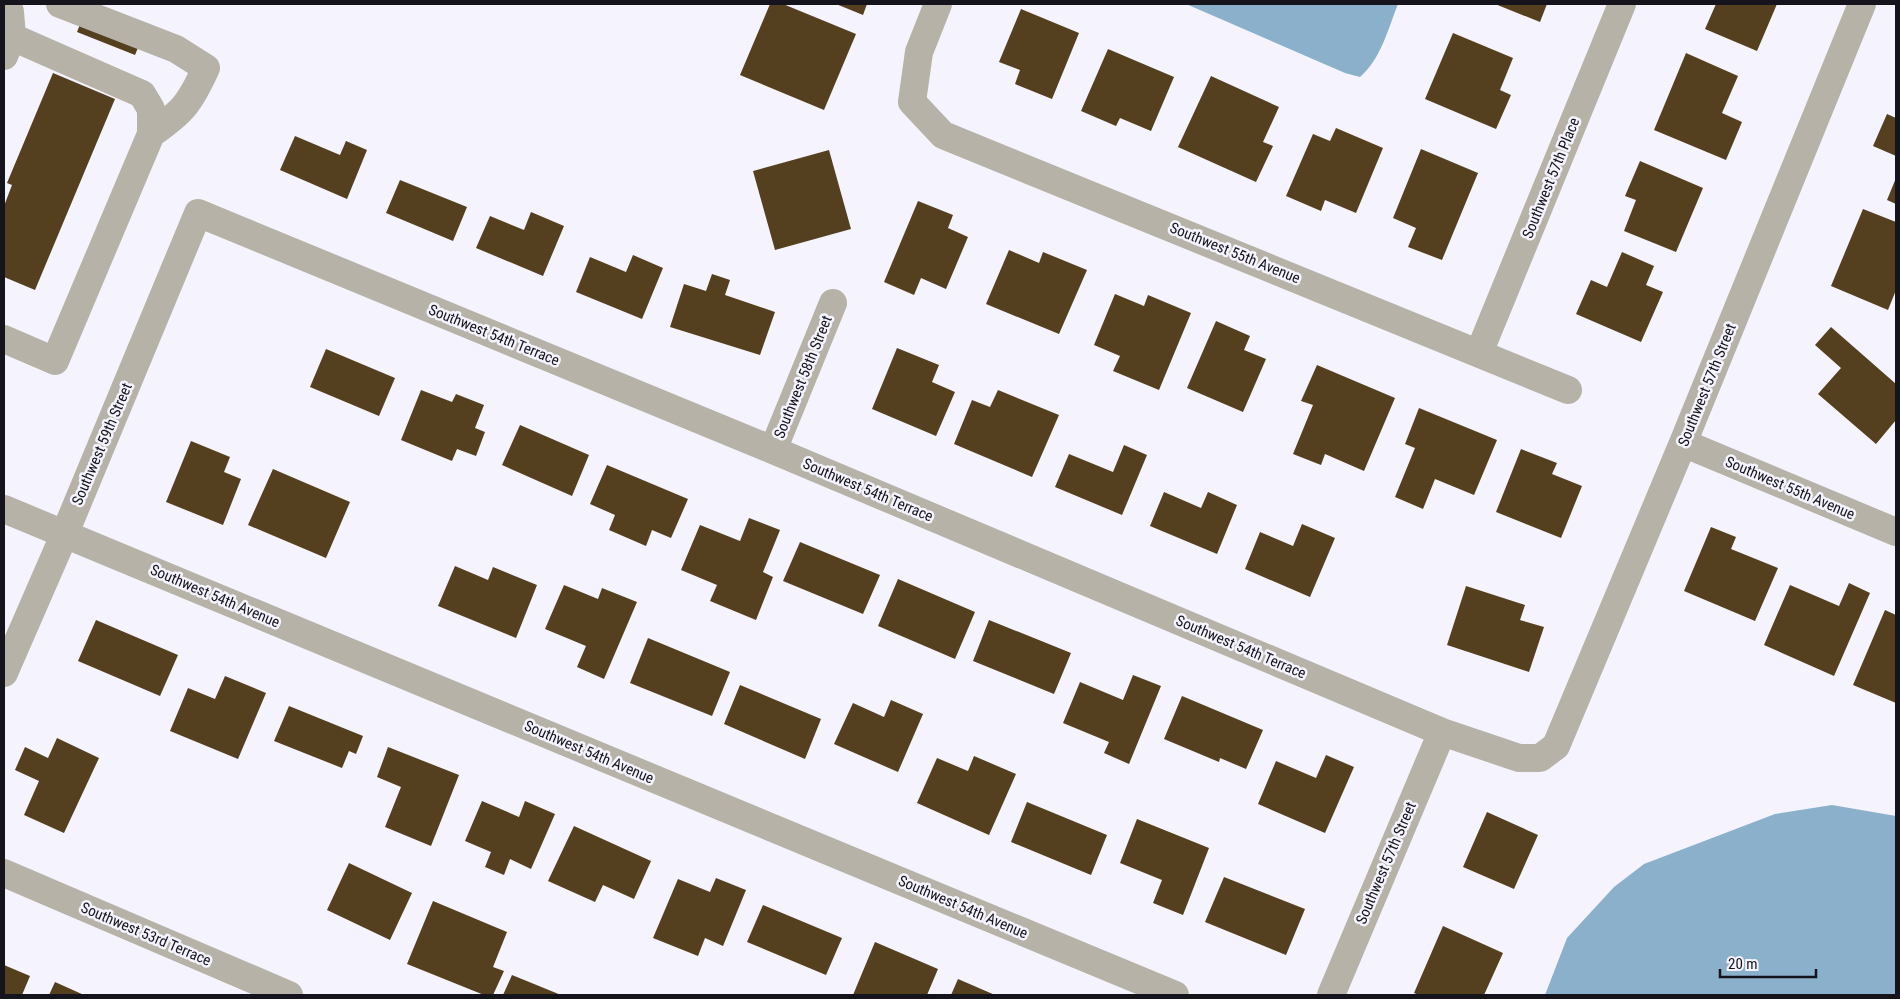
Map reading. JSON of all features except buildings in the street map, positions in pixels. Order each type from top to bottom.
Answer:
[{"type":"street","points":[[60,4],[176,49],[206,68],[194,95],[176,117],[151,134]]},
{"type":"street","name":"Southwest 55th Avenue","points":[[938,4],[919,52],[912,102],[943,135],[1568,390]]},
{"type":"street","name":"Southwest 57th Place","points":[[1479,353],[1622,4]]},
{"type":"street","name":"Southwest 57th Street","points":[[1540,758],[1556,746],[1683,444],[1862,4]]},
{"type":"street","points":[[4,339],[56,361],[151,134],[151,109],[142,94],[10,24]]},
{"type":"street","name":"Southwest 54th Terrace","points":[[198,214],[773,450],[1442,732],[1519,758],[1540,758]]},
{"type":"street","name":"Southwest 59th Street","points":[[4,673],[65,533],[198,214]]},
{"type":"street","name":"Southwest 58th Street","points":[[773,450],[832,303]]},
{"type":"street","name":"Southwest 55th Avenue","points":[[1683,444],[1896,532]]},
{"type":"street","name":"Southwest 54th Avenue","points":[[4,509],[1175,995]]},
{"type":"street","name":"Southwest 57th Street","points":[[1331,995],[1442,732]]},
{"type":"street","name":"Southwest 53rd Terrace","points":[[4,873],[289,995]]},
{"type":"water","points":[[1186,4],[1398,4],[1379,53],[1360,77],[1345,73]]},
{"type":"water","points":[[1832,805],[1896,816],[1896,995],[1545,995],[1567,938],[1614,887],[1644,864],[1775,814]]}]
